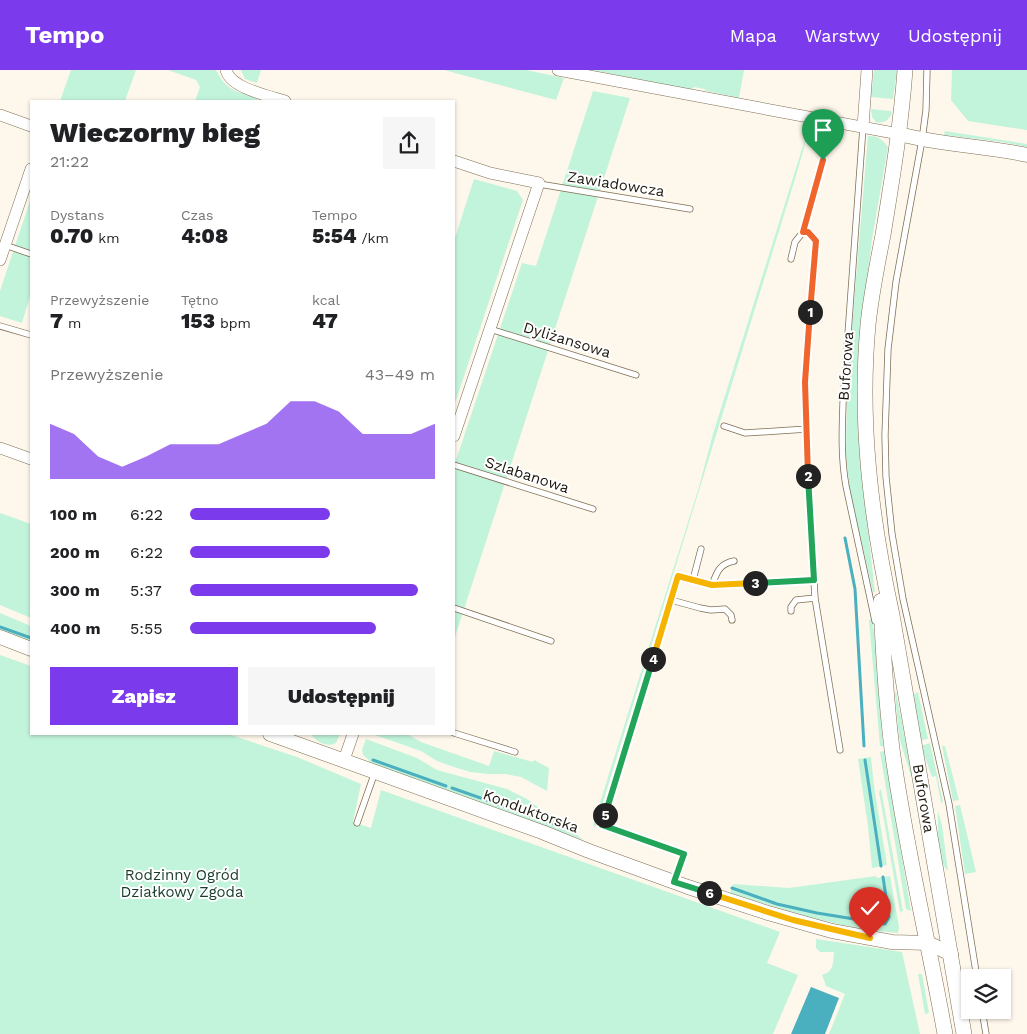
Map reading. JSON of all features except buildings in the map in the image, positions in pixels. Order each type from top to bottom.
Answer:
[{"type":"main road","name":"Buforowa","points":[[905,70],[899,134],[870,313],[865,364],[865,423],[867,456],[880,563],[883,659],[892,750],[945,1034]]},
{"type":"main road","name":"Buforowa","points":[[880,563],[892,614],[964,1034]]},
{"type":"street","points":[[226,70],[227,75],[235,83],[282,100]]},
{"type":"street","points":[[558,70],[863,127],[922,140],[994,148],[1027,155]]},
{"type":"street","name":"Buforowa","points":[[863,127],[867,70]]},
{"type":"street","points":[[0,115],[30,126]]},
{"type":"street","points":[[455,161],[490,173],[538,184],[455,433]]},
{"type":"street","points":[[0,260],[4,241],[30,172]]},
{"type":"street","points":[[0,448],[30,459]]},
{"type":"street","points":[[0,638],[30,649]]},
{"type":"street","name":"Konduktorska","points":[[273,735],[542,832],[674,882],[768,913],[822,928],[892,942],[928,943],[951,954]]},
{"type":"street","points":[[344,760],[353,735]]},
{"type":"street","points":[[928,943],[946,925]]},
{"type":"lane","points":[[927,70],[926,110],[922,140],[896,282],[888,349],[885,435],[886,477],[897,562],[949,804],[976,969]]},
{"type":"lane","name":"Buforowa","points":[[863,127],[844,393],[843,470],[883,659]]},
{"type":"lane","points":[[791,259],[795,242],[803,232],[823,160]]},
{"type":"lane","name":"Zawiadowcza","points":[[538,184],[690,208]]},
{"type":"lane","points":[[803,232],[808,232],[816,241],[805,382],[815,598],[840,750]]},
{"type":"lane","points":[[4,241],[30,254]]},
{"type":"lane","points":[[0,326],[30,336]]},
{"type":"lane","name":"Dyliżansowa","points":[[490,329],[636,375]]},
{"type":"lane","points":[[724,426],[744,433],[806,429]]},
{"type":"lane","name":"Szlabanowa","points":[[455,465],[593,509]]},
{"type":"lane","points":[[693,580],[701,549]]},
{"type":"lane","points":[[712,585],[718,569],[722,565],[734,561]]},
{"type":"lane","points":[[674,882],[684,854],[602,825],[678,576],[712,585],[814,580]]},
{"type":"lane","points":[[791,611],[791,607],[796,600],[815,598]]},
{"type":"lane","points":[[671,600],[700,608],[726,610],[731,615],[732,620]]},
{"type":"lane","points":[[455,608],[551,641]]},
{"type":"lane","points":[[455,733],[515,752]]},
{"type":"lane","points":[[357,823],[374,772]]},
{"type":"lane","points":[[984,1019],[986,1034]]},
{"type":"green space","points":[[71,70],[136,70],[125,100],[60,100]]},
{"type":"green space","points":[[168,70],[216,70],[228,86],[257,100],[195,100],[200,87],[196,80]]},
{"type":"green space","points":[[241,70],[261,70],[257,83],[245,79]]},
{"type":"green space","points":[[444,70],[526,70],[564,78],[556,100]]},
{"type":"green space","points":[[592,70],[744,70],[739,98],[694,87],[691,90]]},
{"type":"green space","points":[[874,70],[897,70],[893,99],[871,97]]},
{"type":"green space","points":[[952,70],[1027,70],[1027,130],[968,121],[951,100]]},
{"type":"green space","points":[[593,91],[630,98],[455,637],[455,463],[522,263],[536,266]]},
{"type":"green space","points":[[871,109],[891,111],[892,113],[886,121],[876,122],[872,117]]},
{"type":"green space","points":[[945,131],[1027,144],[1027,147],[944,135]]},
{"type":"green space","points":[[806,136],[795,179],[595,828],[593,825]]},
{"type":"green space","points":[[868,136],[879,138],[888,147],[872,239],[862,321],[860,452],[875,592],[873,592],[850,492],[846,455],[847,386]]},
{"type":"green space","points":[[474,179],[517,191],[523,200],[455,403],[455,238]]},
{"type":"green space","points":[[30,201],[30,296],[22,323],[0,316],[0,291]]},
{"type":"green space","points":[[0,513],[30,524],[30,618],[0,605]]},
{"type":"green space","points":[[0,613],[30,626],[30,643],[0,631]]},
{"type":"green space","points":[[872,619],[883,746],[880,746],[869,620]]},
{"type":"green space","name":"Rodzinny Ogród Działkowy Zgoda","points":[[0,655],[30,666],[30,735],[231,735],[297,757],[361,784],[353,822],[371,828],[381,790],[780,932],[767,963],[798,975],[773,1034],[0,1034]]},
{"type":"green space","points":[[896,692],[912,775],[911,776],[899,737]]},
{"type":"green space","points":[[918,692],[928,739],[921,740],[913,695]]},
{"type":"green space","points":[[312,735],[340,735],[336,743],[329,745]]},
{"type":"green space","points":[[375,735],[409,735],[421,742],[489,766],[494,751],[533,762],[534,760],[549,768],[547,791],[521,777],[506,774],[470,772],[437,761],[421,751]]},
{"type":"green space","points":[[366,739],[417,758],[437,770],[507,789],[527,799],[584,840],[368,764],[369,760],[363,755],[362,750]]},
{"type":"green space","points":[[930,743],[943,802],[941,803],[936,776],[932,777],[921,746]]},
{"type":"green space","points":[[942,746],[945,746],[959,800],[953,801]]},
{"type":"green space","points":[[884,751],[911,911],[906,909],[880,752]]},
{"type":"green space","points":[[871,757],[887,865],[872,868],[858,759]]},
{"type":"green space","points":[[881,789],[903,911],[900,912],[879,792]]},
{"type":"green space","points":[[960,805],[976,872],[965,874],[955,806]]},
{"type":"green space","points":[[938,811],[942,825],[948,871],[941,859]]},
{"type":"green space","points":[[876,876],[877,878],[890,876],[899,927],[898,933],[834,923],[730,893],[733,884],[789,888]]},
{"type":"green space","points":[[816,939],[902,952],[920,1034],[829,1034],[845,994],[826,986],[822,975],[831,969],[834,952],[820,952],[816,948]]},
{"type":"green space","points":[[918,974],[922,974],[929,1013],[925,1014]]},
{"type":"water","points":[[811,987],[839,998],[825,1034],[791,1034]]},
{"type":"waterway","points":[[845,538],[855,589],[864,746]]},
{"type":"waterway","points":[[0,627],[30,638]]},
{"type":"waterway","points":[[373,760],[446,786]]},
{"type":"waterway","points":[[865,760],[881,866]]},
{"type":"waterway","points":[[452,788],[555,824]]},
{"type":"waterway","points":[[732,888],[777,904],[817,913],[885,924],[889,917],[883,877]]},
{"type":"route","points":[[823,160],[803,232],[813,235],[816,241],[805,382],[806,441],[814,580],[712,585],[678,576],[602,825],[684,854],[674,882],[768,913],[870,938]]}]
